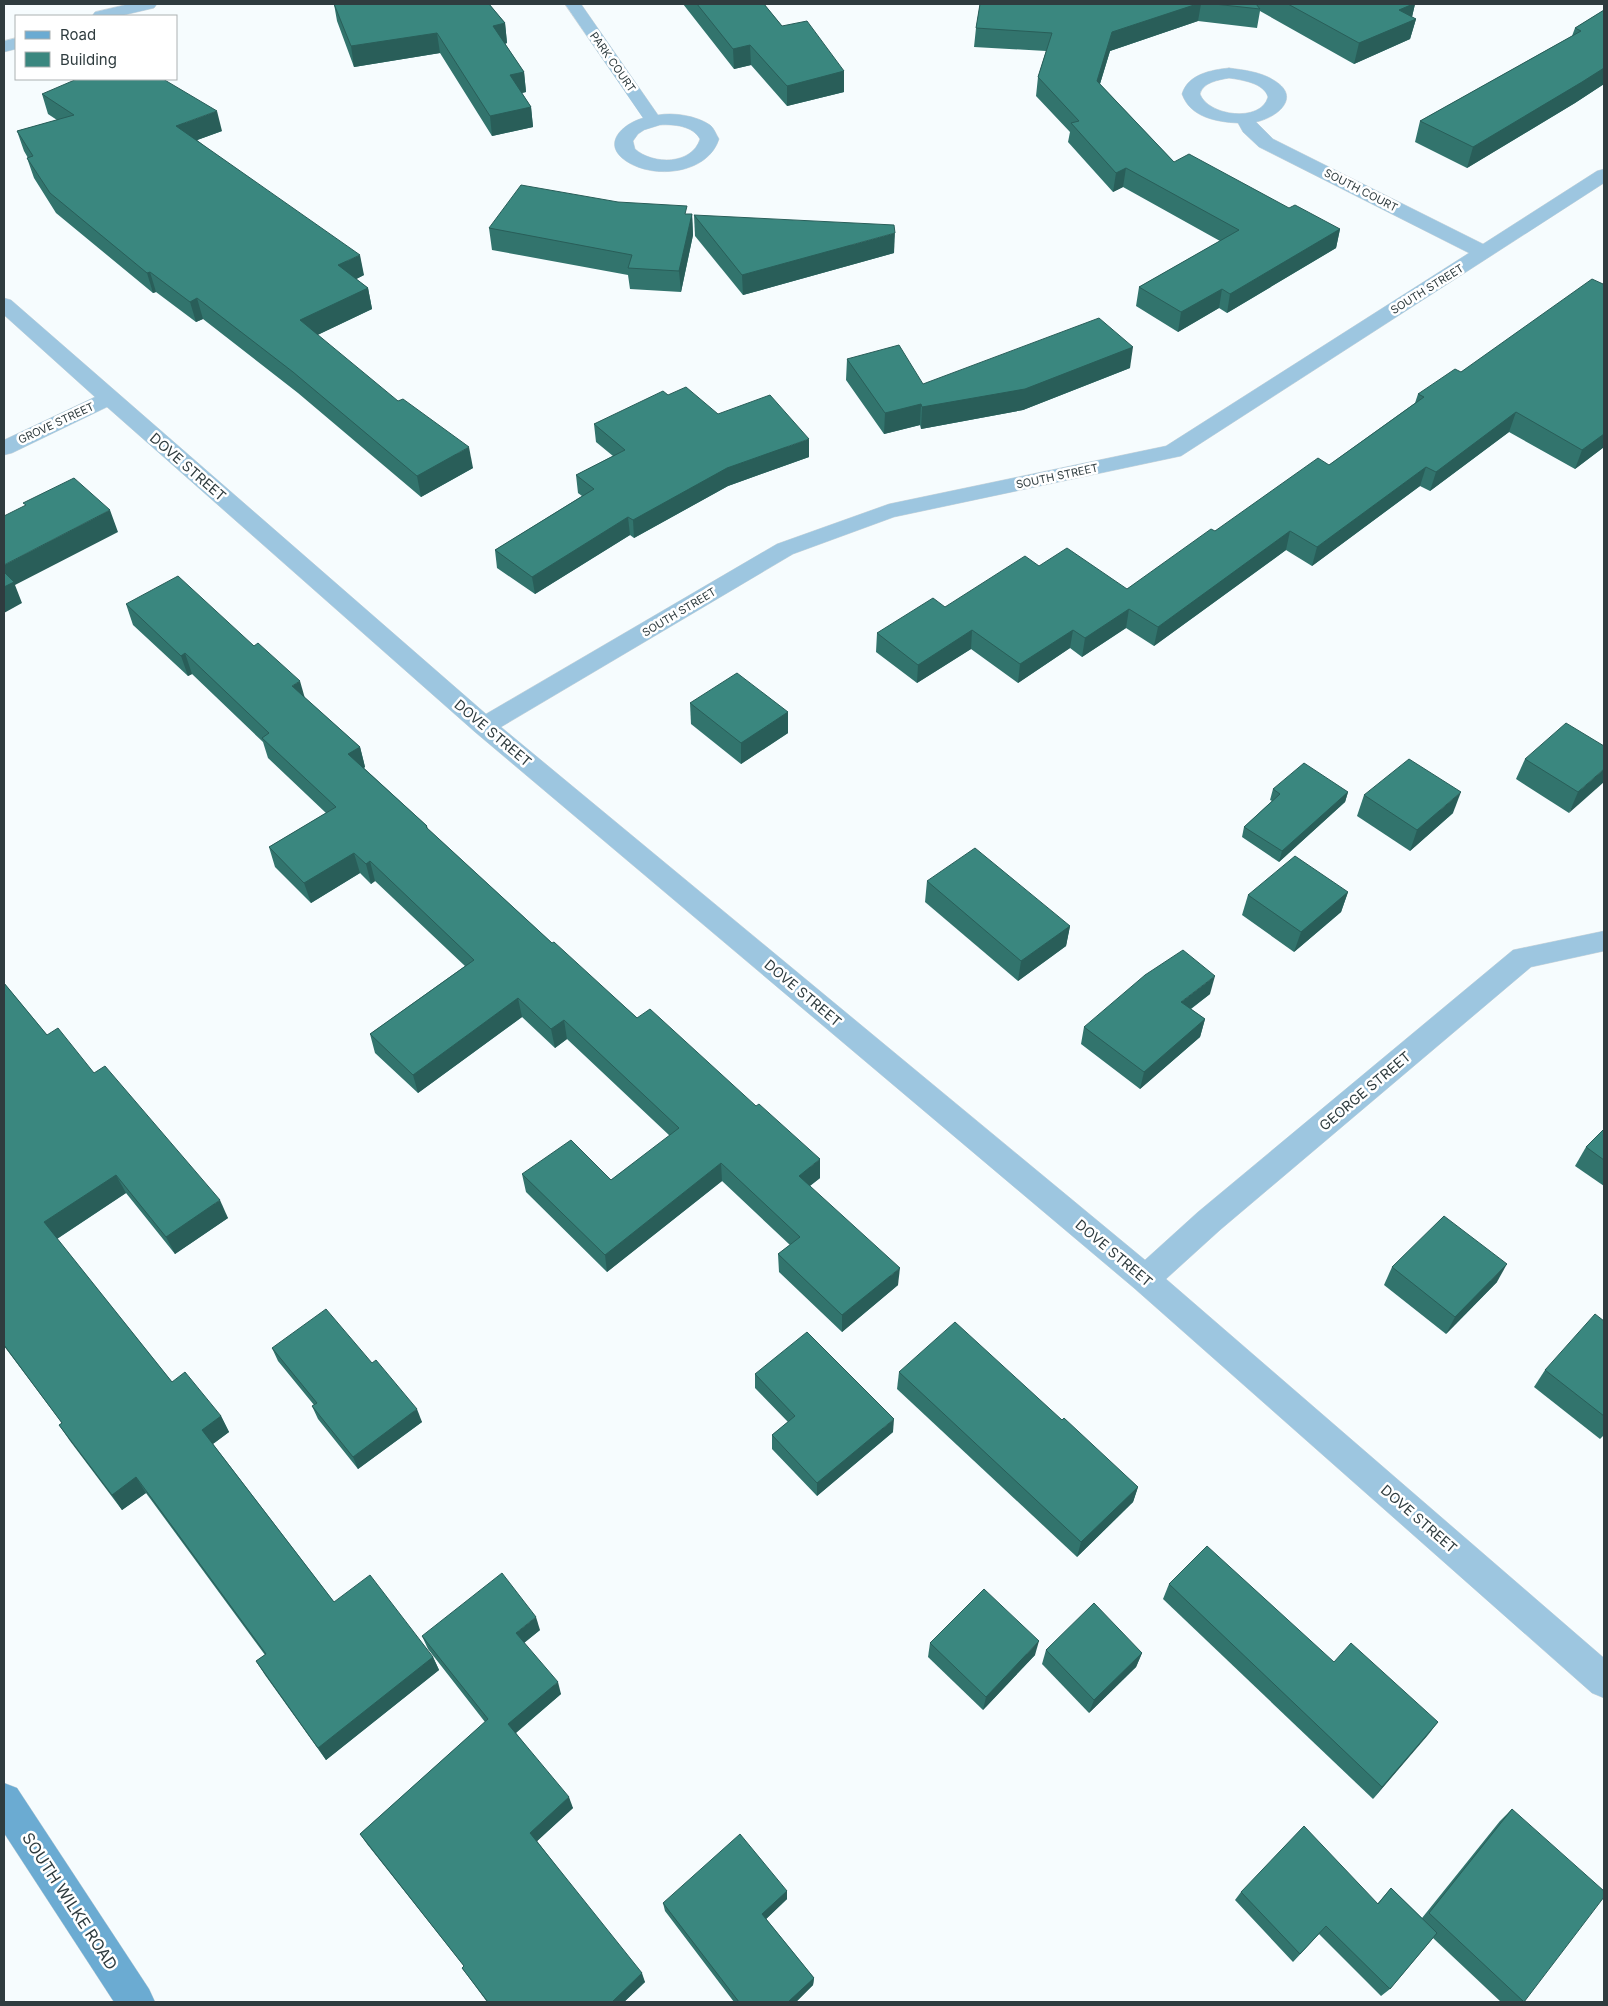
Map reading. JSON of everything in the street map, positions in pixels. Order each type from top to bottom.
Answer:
[{"type":"main road","name":"SOUTH WILKE ROAD","points":[[4,1801],[136,2002]]},
{"type":"street","points":[[105,15],[148,4]]},
{"type":"street","name":"PARK COURT","points":[[573,4],[653,120]]},
{"type":"street","name":"SOUTH COURT","points":[[1244,118],[1250,128],[1266,143],[1485,252]]},
{"type":"street","name":"SOUTH STREET","points":[[484,726],[785,549],[889,511],[1172,452],[1604,175]]},
{"type":"street","name":"DOVE STREET","points":[[4,304],[484,726],[1145,1280],[1604,1681]]},
{"type":"street","name":"GROVE STREET","points":[[4,448],[109,398]]},
{"type":"street","name":"GEORGE STREET","points":[[1145,1280],[1217,1215],[1523,958],[1604,942]]},
{"type":"building","points":[[334,4],[489,4],[505,23],[493,26],[524,72],[510,75],[531,107],[490,116],[437,33],[351,46]]},
{"type":"building","points":[[697,4],[764,4],[782,26],[807,21],[844,71],[787,86],[750,45],[733,49]]},
{"type":"building","points":[[980,4],[1197,4],[1112,32],[1097,81],[1174,162],[1189,154],[1289,208],[1295,205],[1340,229],[1230,294],[1222,289],[1181,312],[1139,287],[1239,230],[1126,168],[1116,173],[1071,123],[1079,121],[1038,77],[1052,33],[976,28]]},
{"type":"building","points":[[1214,4],[1256,4],[1260,9]]},
{"type":"building","points":[[1288,4],[1413,4],[1399,10],[1416,19],[1359,43]]},
{"type":"building","points":[[1604,10],[1604,68],[1582,82],[1473,147],[1420,121],[1581,31],[1575,28]]},
{"type":"building","points":[[75,80],[165,80],[217,111],[176,126],[360,255],[338,265],[368,288],[300,320],[398,401],[403,399],[469,447],[417,476],[293,372],[197,298],[190,302],[150,272],[147,273],[50,193],[27,158],[33,156],[17,131],[74,115],[42,94]]},
{"type":"building","points":[[521,185],[618,202],[687,206],[685,214],[692,214],[679,271],[628,268],[632,255],[489,228]]},
{"type":"building","points":[[694,215],[894,225],[895,233],[742,275]]},
{"type":"building","points":[[1592,279],[1604,283],[1604,434],[1582,450],[1516,412],[1436,472],[1426,467],[1317,547],[1290,531],[1158,627],[1129,609],[1085,638],[1073,630],[1020,664],[972,630],[918,665],[877,633],[933,598],[945,607],[1025,556],[1039,566],[1067,548],[1127,589],[1211,529],[1215,531],[1318,458],[1329,465],[1424,397],[1418,394],[1455,369],[1461,372]]},
{"type":"building","points":[[1099,318],[1133,347],[1025,389],[922,407],[921,404],[885,413],[847,359],[899,345],[923,384]]},
{"type":"building","points":[[686,387],[718,414],[770,395],[809,439],[727,468],[633,520],[628,517],[532,577],[495,550],[594,489],[576,475],[625,450],[594,424],[663,391],[668,395]]},
{"type":"building","points":[[74,478],[110,510],[4,565],[4,516],[26,505],[23,503]]},
{"type":"building","points":[[4,572],[14,582],[4,587]]},
{"type":"building","points":[[178,576],[254,646],[258,643],[300,681],[292,686],[360,747],[348,754],[552,943],[554,942],[637,1018],[650,1009],[756,1106],[759,1104],[820,1159],[799,1176],[900,1268],[842,1315],[778,1254],[800,1237],[721,1163],[605,1255],[522,1174],[571,1140],[611,1180],[679,1128],[564,1020],[551,1029],[518,998],[413,1075],[370,1034],[474,960],[370,861],[366,864],[354,853],[304,883],[269,847],[336,807],[262,738],[269,733],[185,653],[181,656],[126,604]]},
{"type":"building","points":[[737,673],[788,712],[741,743],[690,703]]},
{"type":"building","points":[[1566,723],[1604,746],[1604,769],[1578,792],[1525,759]]},
{"type":"building","points":[[1409,759],[1461,792],[1417,830],[1364,795]]},
{"type":"building","points":[[1304,763],[1348,792],[1282,851],[1244,827],[1280,794],[1273,789]]},
{"type":"building","points":[[975,848],[1070,926],[1021,961],[927,881]]},
{"type":"building","points":[[1295,856],[1348,892],[1301,932],[1248,895]]},
{"type":"building","points":[[1183,950],[1215,976],[1181,1002],[1205,1019],[1144,1072],[1084,1027],[1145,975]]},
{"type":"building","points":[[4,983],[47,1035],[58,1028],[94,1073],[105,1066],[220,1200],[166,1237],[116,1175],[44,1222],[172,1382],[185,1372],[221,1416],[202,1430],[334,1602],[370,1575],[433,1657],[318,1748],[256,1661],[266,1654],[136,1477],[112,1495],[59,1425],[62,1423],[4,1345]]},
{"type":"building","points":[[1604,1129],[1604,1160],[1586,1147]]},
{"type":"building","points":[[1444,1216],[1507,1264],[1455,1317],[1392,1267]]},
{"type":"building","points":[[326,1309],[372,1363],[376,1360],[417,1409],[353,1457],[312,1406],[317,1403],[272,1348]]},
{"type":"building","points":[[1595,1314],[1604,1321],[1604,1416],[1545,1370]]},
{"type":"building","points":[[955,1322],[1062,1420],[1064,1418],[1138,1487],[1081,1542],[899,1372]]},
{"type":"building","points":[[807,1332],[894,1419],[817,1483],[772,1435],[795,1416],[755,1374]]},
{"type":"building","points":[[1207,1546],[1334,1662],[1351,1643],[1438,1722],[1382,1787],[1169,1584]]},
{"type":"building","points":[[502,1573],[536,1617],[516,1633],[558,1682],[508,1724],[569,1797],[530,1833],[642,1973],[612,2002],[488,2002],[462,1968],[464,1966],[360,1834],[488,1719],[422,1636]]},
{"type":"building","points":[[984,1589],[1039,1641],[986,1697],[930,1643]]},
{"type":"building","points":[[1094,1603],[1142,1653],[1094,1700],[1046,1650]]},
{"type":"building","points":[[1512,1809],[1604,1891],[1604,1897],[1524,2002],[1429,1913]]},
{"type":"building","points":[[1304,1826],[1378,1904],[1391,1888],[1437,1933],[1390,1989],[1326,1926],[1300,1954],[1241,1892]]},
{"type":"building","points":[[740,1834],[787,1891],[762,1914],[814,1978],[788,2002],[739,2002],[663,1903]]}]
